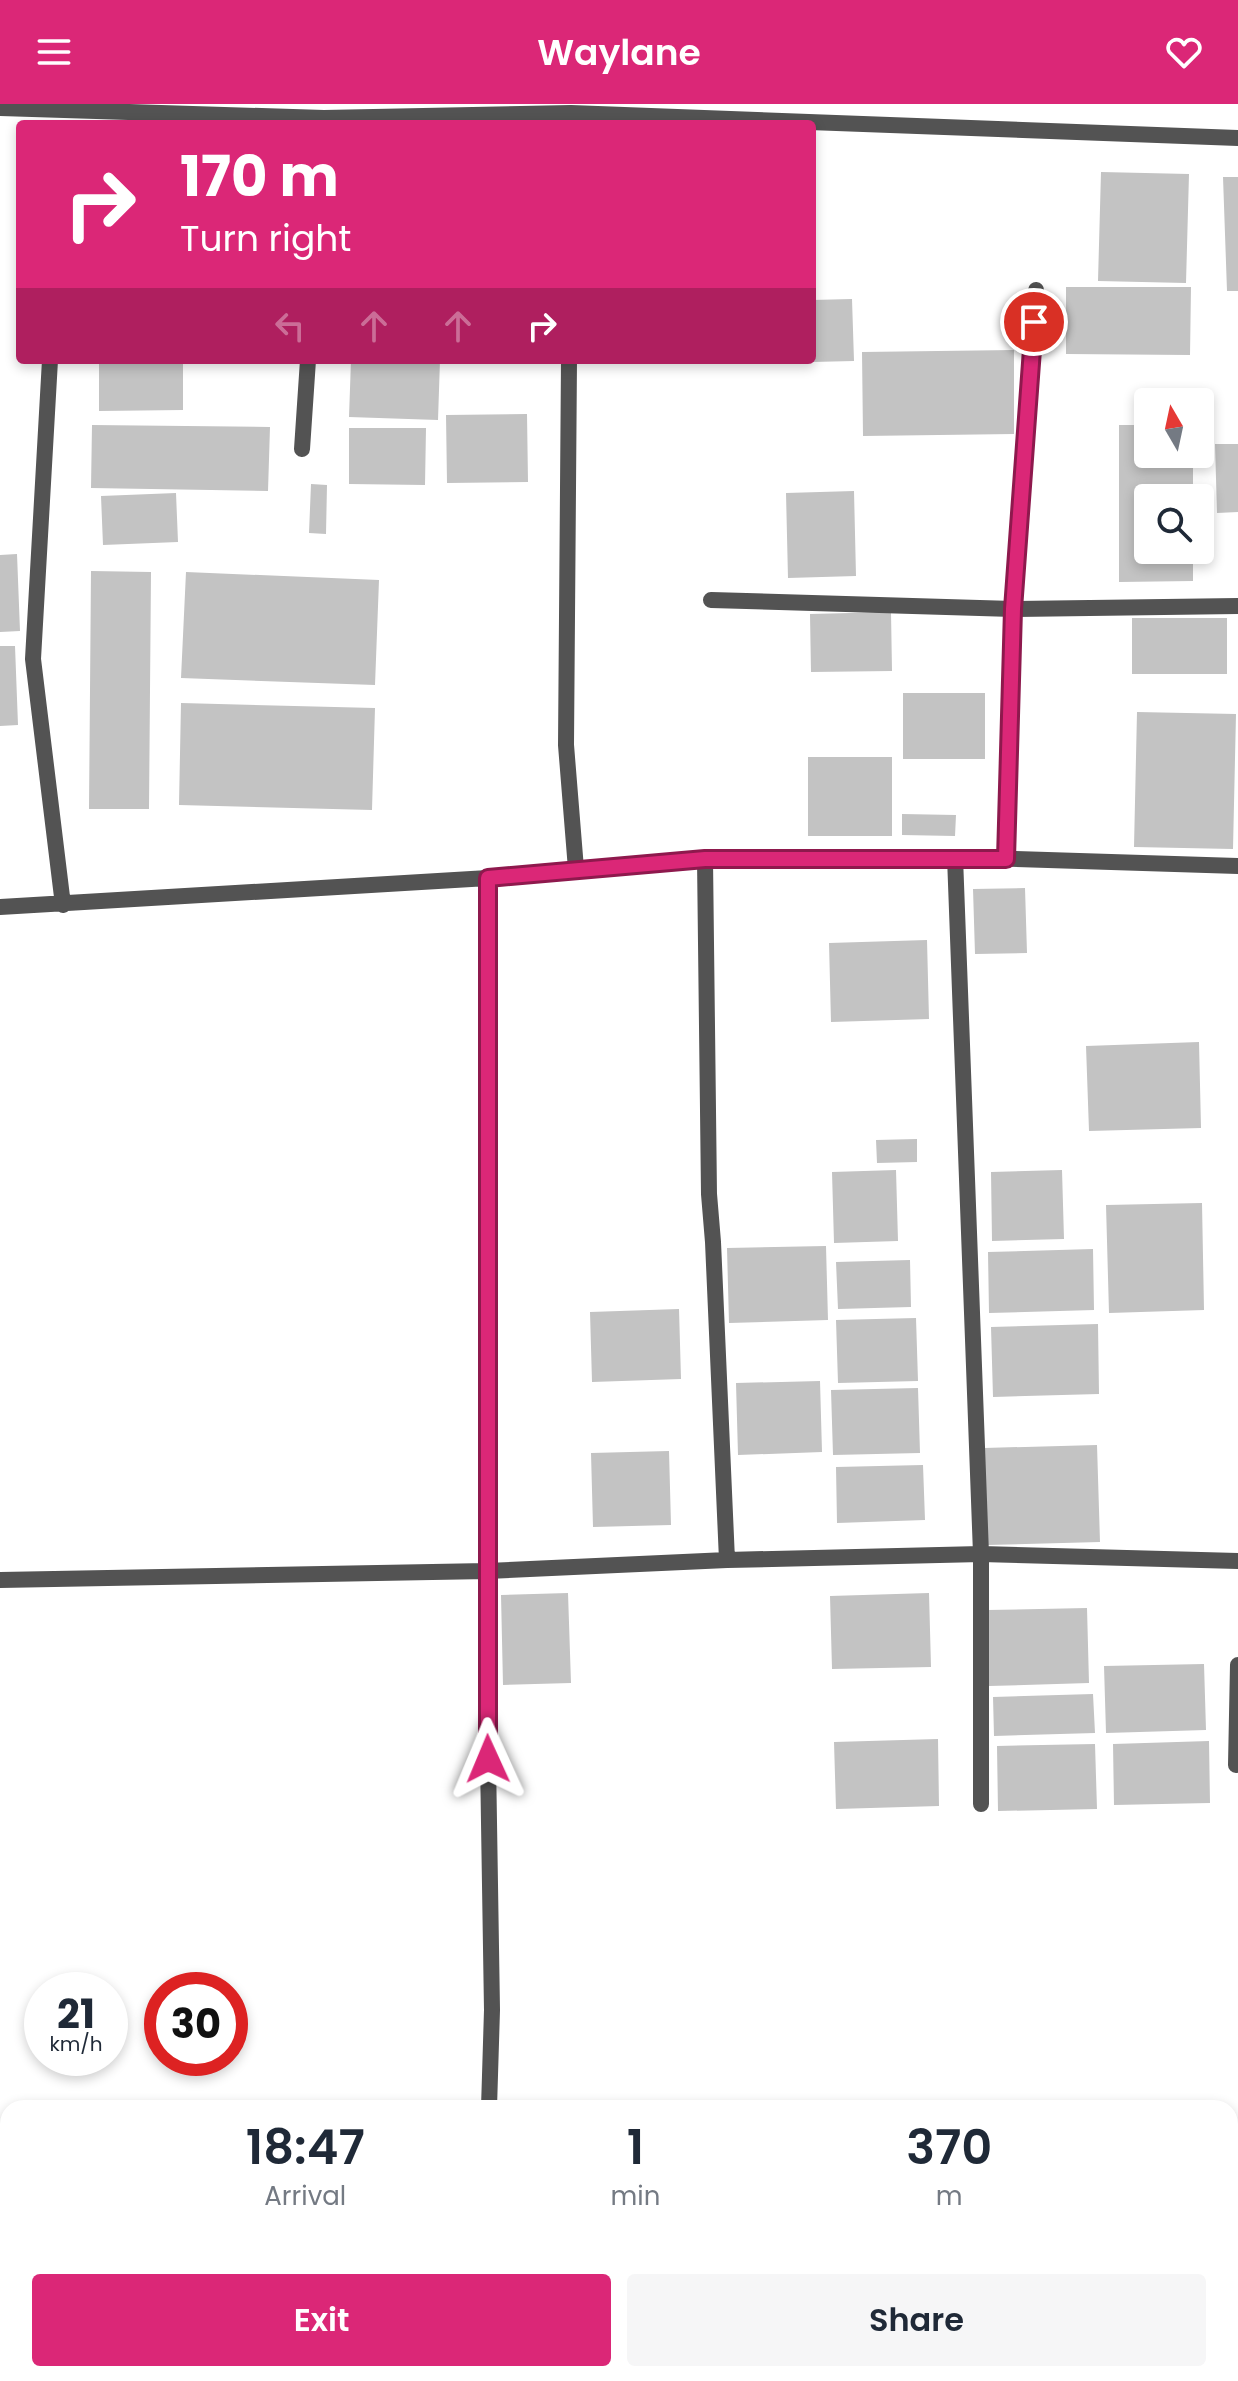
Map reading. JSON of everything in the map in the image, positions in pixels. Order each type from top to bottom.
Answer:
[{"type":"street","points":[[0,108],[63,113],[291,120]]},
{"type":"street","points":[[406,120],[638,120]]},
{"type":"street","points":[[816,125],[1238,138]]},
{"type":"street","points":[[1006,859],[1013,609],[1036,290]]},
{"type":"street","points":[[50,364],[33,659],[63,905]]},
{"type":"street","points":[[302,449],[308,364]]},
{"type":"street","points":[[569,364],[566,745],[576,869]]},
{"type":"street","points":[[711,600],[1013,609],[1238,606]]},
{"type":"street","points":[[0,907],[488,878],[705,859],[955,857],[1238,866]]},
{"type":"street","points":[[955,857],[981,1554],[981,1804]]},
{"type":"street","points":[[705,859],[709,1194],[727,1560]]},
{"type":"street","points":[[488,878],[487,1571],[492,2010],[489,2100]]},
{"type":"street","points":[[0,1580],[487,1571],[727,1560],[981,1554],[1238,1561]]},
{"type":"street","points":[[1236,1765],[1238,1665]]},
{"type":"building","points":[[1101,172],[1189,174],[1186,283],[1098,281]]},
{"type":"building","points":[[1223,177],[1238,177],[1238,291],[1227,291]]},
{"type":"building","points":[[1066,287],[1191,287],[1190,355],[1066,354]]},
{"type":"building","points":[[852,299],[854,361],[816,362],[816,300]]},
{"type":"building","points":[[1014,350],[1014,434],[863,436],[862,352]]},
{"type":"building","points":[[99,364],[183,364],[183,410],[99,411]]},
{"type":"building","points":[[351,364],[440,364],[438,420],[349,417]]},
{"type":"building","points":[[527,414],[528,482],[447,483],[446,415]]},
{"type":"building","points":[[92,425],[270,427],[268,491],[91,488]]},
{"type":"building","points":[[1119,425],[1134,425],[1134,468],[1193,468],[1193,484],[1134,484],[1134,564],[1193,564],[1193,581],[1119,582]]},
{"type":"building","points":[[349,428],[426,428],[425,485],[349,484]]},
{"type":"building","points":[[1215,444],[1238,444],[1238,512],[1217,513]]},
{"type":"building","points":[[311,484],[327,485],[326,534],[309,533]]},
{"type":"building","points":[[854,491],[856,576],[788,578],[786,493]]},
{"type":"building","points":[[176,493],[178,542],[103,545],[101,496]]},
{"type":"building","points":[[17,554],[20,631],[0,632],[0,555]]},
{"type":"building","points":[[91,571],[151,572],[149,809],[89,809]]},
{"type":"building","points":[[186,572],[379,580],[375,685],[181,678]]},
{"type":"building","points":[[891,612],[892,671],[811,672],[810,614]]},
{"type":"building","points":[[1132,618],[1227,618],[1227,674],[1132,674]]},
{"type":"building","points":[[0,646],[15,646],[18,725],[0,726]]},
{"type":"building","points":[[903,693],[985,693],[985,759],[903,759]]},
{"type":"building","points":[[181,703],[375,708],[372,810],[179,805]]},
{"type":"building","points":[[1137,712],[1236,714],[1233,849],[1134,847]]},
{"type":"building","points":[[808,757],[892,757],[892,836],[808,836]]},
{"type":"building","points":[[902,814],[956,815],[955,836],[902,835]]},
{"type":"building","points":[[1025,888],[1027,953],[975,954],[973,889]]},
{"type":"building","points":[[927,940],[929,1019],[831,1022],[829,943]]},
{"type":"building","points":[[1199,1042],[1201,1128],[1089,1131],[1086,1046]]},
{"type":"building","points":[[917,1139],[917,1162],[877,1163],[876,1140]]},
{"type":"building","points":[[896,1170],[898,1241],[834,1243],[832,1172]]},
{"type":"building","points":[[1062,1170],[1064,1239],[992,1241],[991,1172]]},
{"type":"building","points":[[1202,1203],[1204,1310],[1109,1313],[1106,1205]]},
{"type":"building","points":[[826,1246],[828,1320],[729,1323],[727,1248]]},
{"type":"building","points":[[1093,1249],[1094,1310],[989,1313],[988,1252]]},
{"type":"building","points":[[910,1260],[911,1307],[838,1309],[836,1262]]},
{"type":"building","points":[[679,1309],[681,1379],[592,1382],[590,1312]]},
{"type":"building","points":[[916,1318],[918,1381],[838,1383],[836,1320]]},
{"type":"building","points":[[1098,1324],[1099,1394],[993,1397],[991,1327]]},
{"type":"building","points":[[820,1381],[822,1452],[738,1455],[736,1383]]},
{"type":"building","points":[[918,1388],[920,1453],[833,1455],[831,1390]]},
{"type":"building","points":[[1097,1445],[1100,1542],[987,1545],[984,1448]]},
{"type":"building","points":[[669,1451],[671,1525],[593,1527],[591,1453]]},
{"type":"building","points":[[923,1465],[925,1520],[837,1523],[836,1467]]},
{"type":"building","points":[[568,1593],[571,1683],[503,1685],[501,1595]]},
{"type":"building","points":[[929,1593],[931,1667],[832,1669],[830,1596]]},
{"type":"building","points":[[1087,1608],[1089,1683],[989,1686],[987,1610]]},
{"type":"building","points":[[1204,1664],[1206,1730],[1106,1733],[1104,1666]]},
{"type":"building","points":[[1093,1694],[1095,1733],[994,1736],[993,1697]]},
{"type":"building","points":[[938,1739],[939,1806],[836,1809],[834,1742]]},
{"type":"building","points":[[1209,1741],[1210,1803],[1114,1805],[1113,1744]]},
{"type":"building","points":[[1095,1744],[1097,1809],[998,1811],[997,1746]]},
{"type":"route","points":[[488,1759],[488,878],[705,859],[1006,859],[1013,609],[1034,322]]}]
